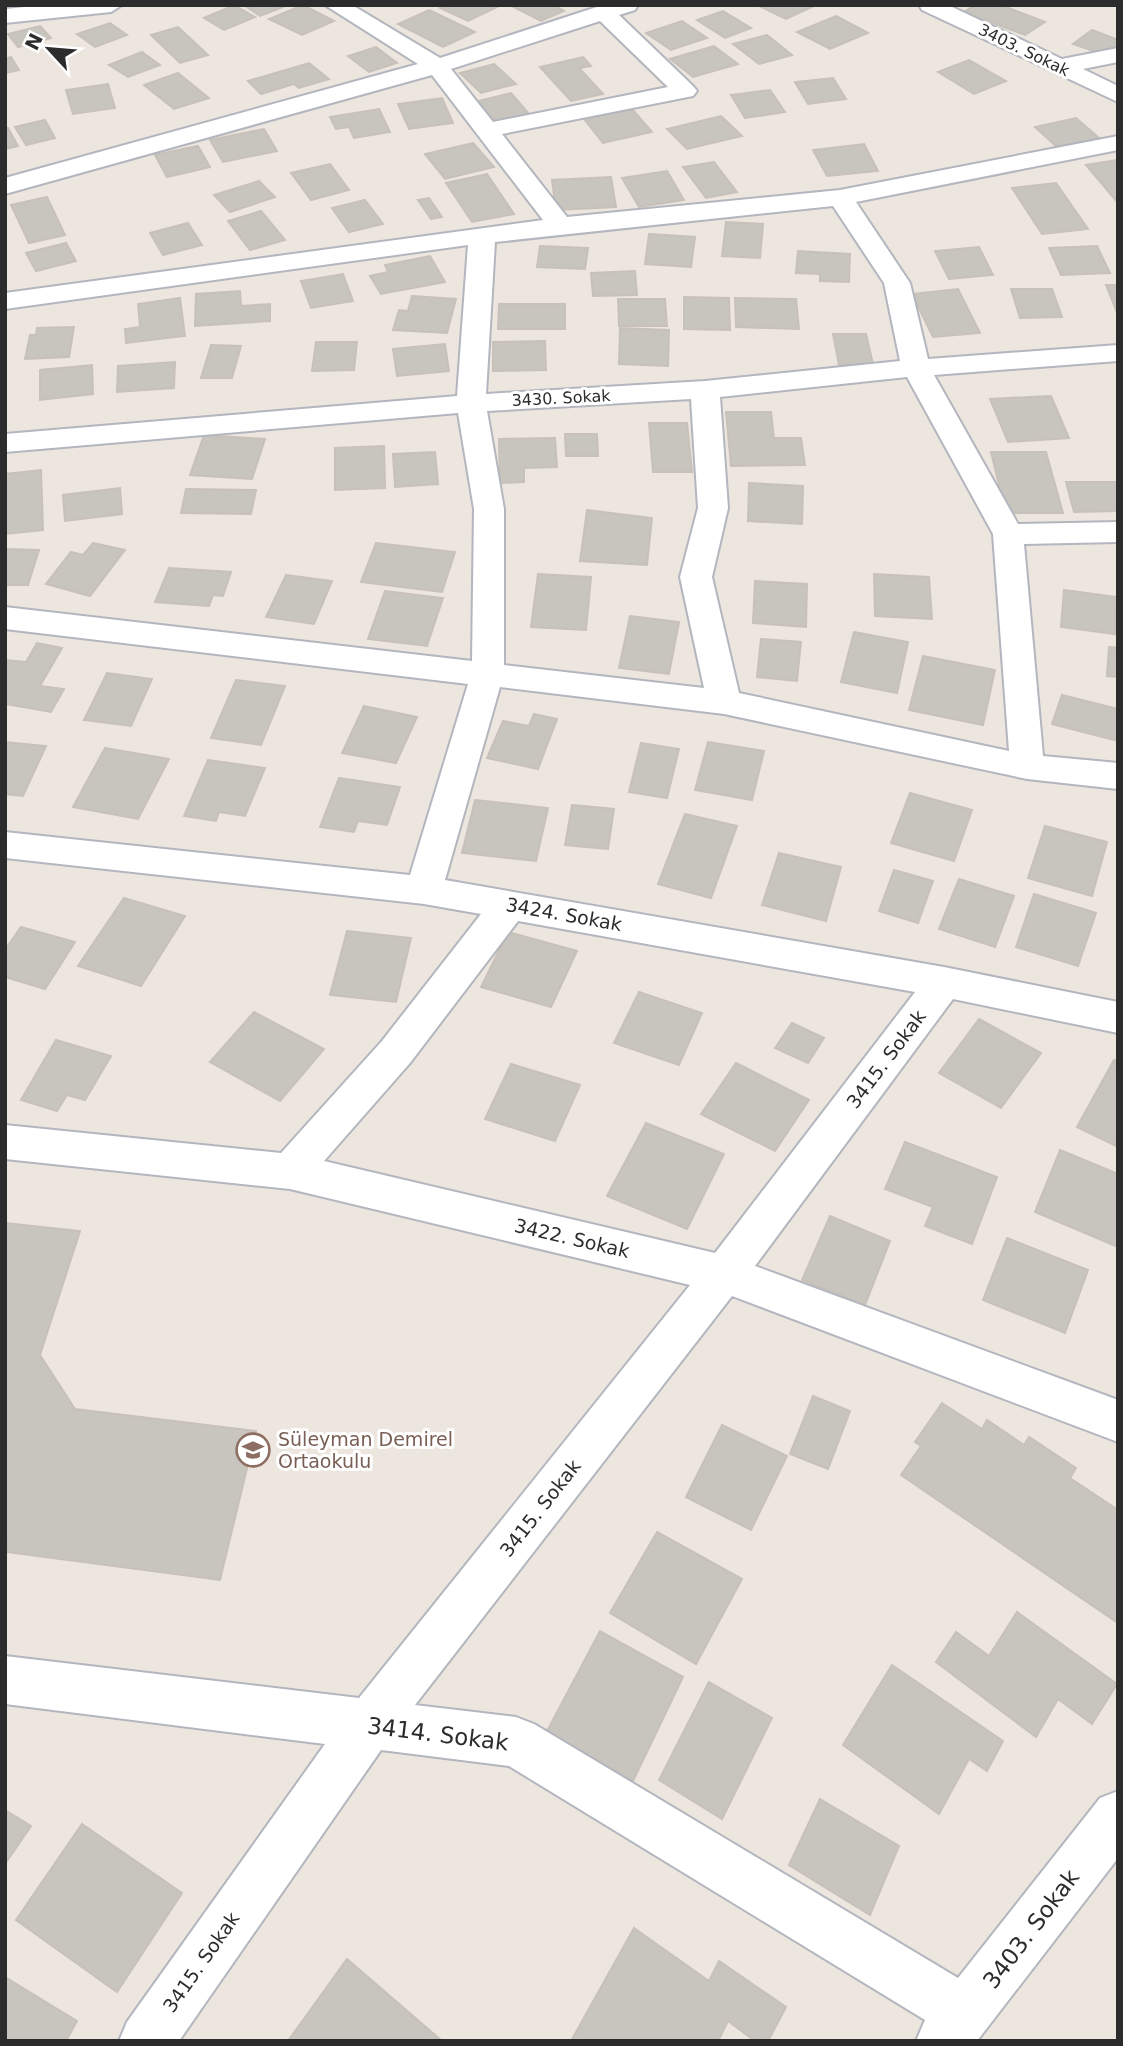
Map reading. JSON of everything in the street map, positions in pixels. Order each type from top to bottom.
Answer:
[{"type":"street","points":[[5,16],[111,5]]},
{"type":"street","points":[[336,5],[437,66],[560,225]]},
{"type":"street","name":"3403. Sokak","points":[[931,5],[1118,95]]},
{"type":"street","points":[[5,186],[437,66],[616,9],[685,91],[486,130]]},
{"type":"street","points":[[1058,67],[1118,55]]},
{"type":"street","points":[[5,301],[560,225],[840,198],[1118,143]]},
{"type":"street","points":[[840,198],[897,283],[916,368],[1008,534],[1027,767]]},
{"type":"street","points":[[424,890],[488,673],[489,509],[471,402],[482,236]]},
{"type":"street","name":"3430. Sokak","points":[[5,443],[471,402],[705,390],[916,368],[1118,353]]},
{"type":"street","points":[[705,390],[713,508],[696,577],[724,702]]},
{"type":"street","points":[[1008,534],[1118,532]]},
{"type":"street","points":[[5,618],[724,702],[1027,767],[1118,776]]},
{"type":"street","name":"3424. Sokak","points":[[5,845],[424,890],[944,982],[1118,1018]]},
{"type":"street","points":[[290,1171],[396,1052],[510,904]]},
{"type":"street","name":"3415. Sokak","points":[[146,2041],[368,1726],[724,1274],[944,982]]},
{"type":"street","name":"3422. Sokak","points":[[5,1142],[290,1171],[724,1274],[1118,1421]]},
{"type":"street","name":"3414. Sokak","points":[[5,1680],[516,1742],[955,2027]]},
{"type":"street","name":"3403. Sokak","points":[[955,2027],[1118,1816]]},
{"type":"building","points":[[234,5],[255,17],[224,30],[204,18]]},
{"type":"building","points":[[244,5],[288,5],[260,16]]},
{"type":"building","points":[[303,5],[334,21],[302,35],[269,19]]},
{"type":"building","points":[[445,5],[499,6],[468,21],[440,8]]},
{"type":"building","points":[[510,5],[553,5],[564,11],[541,21]]},
{"type":"building","points":[[757,5],[816,5],[786,19]]},
{"type":"building","points":[[975,5],[1001,5],[1045,22],[1025,35],[964,12]]},
{"type":"building","points":[[429,10],[475,32],[443,47],[398,24]]},
{"type":"building","points":[[723,11],[751,28],[725,38],[697,20]]},
{"type":"building","points":[[836,16],[868,33],[830,49],[797,32]]},
{"type":"building","points":[[682,21],[707,38],[671,50],[646,33]]},
{"type":"building","points":[[110,23],[127,35],[95,47],[77,34]]},
{"type":"building","points":[[40,26],[51,38],[18,47],[8,34]]},
{"type":"building","points":[[178,27],[208,55],[180,63],[151,35]]},
{"type":"building","points":[[1092,30],[1118,40],[1118,45],[1105,55],[1073,44]]},
{"type":"building","points":[[767,35],[792,55],[759,64],[733,44]]},
{"type":"building","points":[[714,46],[738,64],[693,77],[670,59]]},
{"type":"building","points":[[376,47],[397,63],[369,72],[348,56]]},
{"type":"building","points":[[142,52],[160,65],[128,77],[109,65]]},
{"type":"building","points":[[11,57],[19,70],[5,73],[5,59]]},
{"type":"building","points":[[583,57],[591,66],[579,68],[603,94],[571,101],[540,67]]},
{"type":"building","points":[[969,60],[1006,81],[974,94],[938,72]]},
{"type":"building","points":[[309,63],[329,79],[299,88],[294,84],[261,94],[248,81]]},
{"type":"building","points":[[494,64],[516,84],[481,93],[460,73]]},
{"type":"building","points":[[178,73],[209,98],[174,109],[144,85]]},
{"type":"building","points":[[833,78],[846,99],[808,104],[795,82]]},
{"type":"building","points":[[108,84],[115,108],[73,114],[66,90]]},
{"type":"building","points":[[770,90],[785,112],[745,118],[731,95]]},
{"type":"building","points":[[511,93],[529,114],[488,123],[470,103]]},
{"type":"building","points":[[442,98],[453,123],[409,129],[398,104]]},
{"type":"building","points":[[379,109],[390,132],[354,138],[349,127],[336,129],[330,117]]},
{"type":"building","points":[[632,109],[652,132],[603,143],[584,119]]},
{"type":"building","points":[[721,116],[742,136],[687,149],[667,129]]},
{"type":"building","points":[[1076,118],[1099,138],[1058,148],[1035,127]]},
{"type":"building","points":[[45,120],[55,138],[26,145],[15,127]]},
{"type":"building","points":[[8,128],[18,146],[5,149],[5,129]]},
{"type":"building","points":[[264,129],[277,151],[223,162],[210,140]]},
{"type":"building","points":[[473,143],[494,167],[445,179],[425,154]]},
{"type":"building","points":[[864,144],[878,171],[827,176],[813,150]]},
{"type":"building","points":[[198,146],[210,167],[167,177],[155,155]]},
{"type":"building","points":[[1118,160],[1118,203],[1086,165]]},
{"type":"building","points":[[714,162],[737,192],[706,198],[683,167]]},
{"type":"building","points":[[330,164],[349,190],[311,200],[291,173]]},
{"type":"building","points":[[667,171],[684,200],[639,207],[622,178]]},
{"type":"building","points":[[487,174],[514,214],[472,222],[446,183]]},
{"type":"building","points":[[611,177],[616,207],[556,210],[552,180]]},
{"type":"building","points":[[259,181],[275,197],[230,212],[214,195]]},
{"type":"building","points":[[1056,183],[1088,229],[1042,234],[1012,188]]},
{"type":"building","points":[[47,197],[65,235],[29,243],[11,205]]},
{"type":"building","points":[[429,198],[442,217],[431,219],[418,200]]},
{"type":"building","points":[[365,200],[383,224],[349,232],[332,208]]},
{"type":"building","points":[[261,211],[285,240],[250,250],[228,221]]},
{"type":"building","points":[[726,222],[763,224],[760,258],[722,256]]},
{"type":"building","points":[[188,223],[202,245],[163,255],[150,233]]},
{"type":"building","points":[[649,234],[695,237],[691,267],[645,264]]},
{"type":"building","points":[[66,243],[76,261],[36,271],[26,253]]},
{"type":"building","points":[[540,246],[588,248],[585,269],[537,267]]},
{"type":"building","points":[[1097,246],[1110,273],[1061,275],[1049,248]]},
{"type":"building","points":[[979,247],[993,275],[949,279],[935,251]]},
{"type":"building","points":[[798,251],[850,254],[849,282],[820,281],[820,274],[796,273]]},
{"type":"building","points":[[430,256],[445,282],[381,294],[370,276],[388,272],[385,265]]},
{"type":"building","points":[[635,271],[637,295],[593,296],[591,273]]},
{"type":"building","points":[[343,274],[353,301],[311,308],[301,281]]},
{"type":"building","points":[[1106,285],[1118,285],[1118,315]]},
{"type":"building","points":[[958,289],[980,333],[933,337],[912,294]]},
{"type":"building","points":[[1011,289],[1052,289],[1062,317],[1020,318]]},
{"type":"building","points":[[240,291],[241,306],[270,304],[270,321],[195,326],[196,294]]},
{"type":"building","points":[[412,296],[456,299],[447,333],[393,330],[399,310],[408,311]]},
{"type":"building","points":[[684,297],[729,298],[730,330],[684,329]]},
{"type":"building","points":[[180,298],[185,336],[126,343],[125,329],[140,327],[138,304]]},
{"type":"building","points":[[735,298],[796,299],[799,329],[736,327]]},
{"type":"building","points":[[618,299],[665,299],[667,326],[619,326]]},
{"type":"building","points":[[499,304],[565,304],[565,329],[498,329]]},
{"type":"building","points":[[74,327],[69,357],[25,359],[30,335],[36,335],[37,328]]},
{"type":"building","points":[[620,328],[669,330],[668,366],[619,364]]},
{"type":"building","points":[[833,334],[866,334],[873,364],[839,365]]},
{"type":"building","points":[[545,341],[546,370],[493,371],[493,342]]},
{"type":"building","points":[[316,342],[357,342],[354,370],[312,371]]},
{"type":"building","points":[[445,344],[449,371],[397,376],[393,349]]},
{"type":"building","points":[[211,345],[241,346],[232,378],[201,378]]},
{"type":"building","points":[[175,362],[174,388],[117,392],[118,366]]},
{"type":"building","points":[[92,365],[93,394],[40,400],[40,370]]},
{"type":"building","points":[[1051,396],[1069,438],[1008,442],[990,399]]},
{"type":"building","points":[[726,412],[771,412],[774,438],[801,438],[805,465],[731,466]]},
{"type":"building","points":[[649,423],[687,423],[692,472],[653,472]]},
{"type":"building","points":[[565,434],[597,434],[598,456],[566,456]]},
{"type":"building","points":[[204,435],[265,439],[252,479],[190,475]]},
{"type":"building","points":[[555,438],[557,467],[524,468],[524,482],[500,483],[499,439]]},
{"type":"building","points":[[384,446],[385,488],[335,490],[335,448]]},
{"type":"building","points":[[435,452],[438,484],[395,487],[393,454]]},
{"type":"building","points":[[991,452],[1046,452],[1063,513],[1006,513]]},
{"type":"building","points":[[41,470],[43,530],[5,534],[5,474]]},
{"type":"building","points":[[1066,482],[1118,482],[1118,511],[1074,512]]},
{"type":"building","points":[[749,483],[803,486],[802,524],[748,521]]},
{"type":"building","points":[[120,488],[122,514],[65,521],[63,495]]},
{"type":"building","points":[[186,489],[256,490],[251,514],[181,513]]},
{"type":"building","points":[[587,510],[652,518],[647,565],[580,561]]},
{"type":"building","points":[[93,543],[125,550],[90,596],[46,584],[71,552],[83,555]]},
{"type":"building","points":[[376,543],[455,552],[442,592],[361,582]]},
{"type":"building","points":[[5,549],[39,550],[28,585],[5,585]]},
{"type":"building","points":[[169,568],[231,572],[223,596],[213,595],[209,606],[155,602]]},
{"type":"building","points":[[538,574],[591,577],[586,630],[531,627]]},
{"type":"building","points":[[874,574],[929,577],[932,619],[875,616]]},
{"type":"building","points":[[286,575],[332,581],[314,624],[266,617]]},
{"type":"building","points":[[755,581],[807,584],[806,627],[753,623]]},
{"type":"building","points":[[1064,590],[1117,597],[1115,634],[1061,627]]},
{"type":"building","points":[[385,591],[443,598],[427,646],[368,639]]},
{"type":"building","points":[[630,616],[679,622],[669,674],[619,668]]},
{"type":"building","points":[[854,632],[908,642],[897,693],[841,682]]},
{"type":"building","points":[[761,639],[801,642],[797,681],[757,677]]},
{"type":"building","points":[[37,643],[62,648],[40,686],[64,689],[51,712],[5,704],[5,660],[26,662]]},
{"type":"building","points":[[1109,647],[1118,648],[1118,677],[1107,676]]},
{"type":"building","points":[[923,656],[995,670],[983,725],[909,710]]},
{"type":"building","points":[[107,673],[152,679],[131,726],[84,720]]},
{"type":"building","points":[[236,680],[285,686],[261,745],[211,738]]},
{"type":"building","points":[[1062,695],[1118,709],[1118,741],[1052,724]]},
{"type":"building","points":[[364,706],[417,717],[396,763],[342,753]]},
{"type":"building","points":[[534,714],[557,719],[538,769],[487,758],[503,721],[529,726]]},
{"type":"building","points":[[5,742],[46,746],[23,796],[5,794]]},
{"type":"building","points":[[708,742],[764,751],[752,800],[695,790]]},
{"type":"building","points":[[641,743],[679,749],[667,798],[629,792]]},
{"type":"building","points":[[105,748],[169,759],[138,819],[73,807]]},
{"type":"building","points":[[208,760],[265,768],[245,816],[219,812],[216,821],[184,816]]},
{"type":"building","points":[[339,778],[400,787],[387,825],[358,821],[354,832],[320,827]]},
{"type":"building","points":[[910,793],[972,810],[954,861],[891,843]]},
{"type":"building","points":[[475,800],[548,808],[536,861],[462,853]]},
{"type":"building","points":[[572,805],[614,809],[608,849],[565,845]]},
{"type":"building","points":[[685,814],[737,826],[711,898],[658,884]]},
{"type":"building","points":[[1045,826],[1107,842],[1092,896],[1028,878]]},
{"type":"building","points":[[779,853],[841,867],[826,921],[762,905]]},
{"type":"building","points":[[894,870],[933,881],[918,923],[879,911]]},
{"type":"building","points":[[959,879],[1014,896],[995,947],[939,929]]},
{"type":"building","points":[[1034,894],[1096,913],[1078,966],[1016,947]]},
{"type":"building","points":[[124,898],[185,916],[141,986],[78,966]]},
{"type":"building","points":[[21,927],[75,942],[45,989],[5,977],[5,950]]},
{"type":"building","points":[[347,931],[411,938],[396,1002],[330,995]]},
{"type":"building","points":[[508,932],[577,951],[551,1007],[481,987]]},
{"type":"building","points":[[639,992],[702,1013],[679,1065],[614,1043]]},
{"type":"building","points":[[254,1012],[324,1049],[280,1101],[210,1062]]},
{"type":"building","points":[[979,1019],[1041,1053],[1001,1108],[939,1073]]},
{"type":"building","points":[[792,1023],[824,1038],[808,1063],[775,1048]]},
{"type":"building","points":[[56,1040],[111,1056],[85,1100],[67,1095],[57,1111],[21,1100]]},
{"type":"building","points":[[1114,1060],[1118,1061],[1118,1147],[1077,1127]]},
{"type":"building","points":[[736,1063],[809,1100],[775,1151],[701,1114]]},
{"type":"building","points":[[511,1064],[580,1085],[555,1141],[485,1119]]},
{"type":"building","points":[[646,1123],[724,1154],[687,1229],[607,1196]]},
{"type":"building","points":[[905,1142],[997,1177],[972,1244],[925,1226],[933,1207],[885,1189]]},
{"type":"building","points":[[1060,1150],[1118,1174],[1118,1247],[1035,1212]]},
{"type":"building","points":[[830,1216],[890,1241],[865,1305],[802,1280]]},
{"type":"building","points":[[5,1223],[80,1231],[40,1355],[75,1409],[256,1431],[220,1580],[6,1552]]},
{"type":"building","points":[[1007,1238],[1088,1270],[1065,1333],[983,1300]]},
{"type":"building","points":[[813,1396],[850,1411],[828,1469],[790,1454]]},
{"type":"building","points":[[942,1403],[982,1429],[987,1420],[1024,1445],[1029,1437],[1076,1468],[1070,1478],[1118,1510],[1118,1623],[901,1475],[921,1446],[915,1442]]},
{"type":"building","points":[[722,1425],[787,1456],[751,1530],[686,1497]]},
{"type":"building","points":[[657,1532],[742,1579],[696,1664],[610,1613]]},
{"type":"building","points":[[1017,1612],[1117,1684],[1092,1724],[1058,1699],[1036,1737],[936,1662],[956,1632],[989,1656]]},
{"type":"building","points":[[600,1631],[683,1677],[633,1781],[547,1731]]},
{"type":"building","points":[[892,1665],[1003,1741],[987,1771],[969,1759],[939,1814],[843,1745]]},
{"type":"building","points":[[709,1682],[772,1718],[722,1819],[659,1780]]},
{"type":"building","points":[[820,1799],[899,1846],[870,1915],[789,1865]]},
{"type":"building","points":[[5,1810],[31,1826],[5,1864]]},
{"type":"building","points":[[82,1824],[182,1893],[117,1992],[16,1920]]},
{"type":"building","points":[[634,1928],[709,1981],[719,1961],[786,2007],[768,2041],[755,2041],[728,2021],[718,2041],[571,2041]]},
{"type":"building","points":[[347,1959],[442,2041],[288,2041]]},
{"type":"building","points":[[5,1977],[77,2021],[66,2041],[5,2041]]},
{"type":"place","name":"Süleyman Demirel Ortaokulu","points":[[253,1450]]}]
